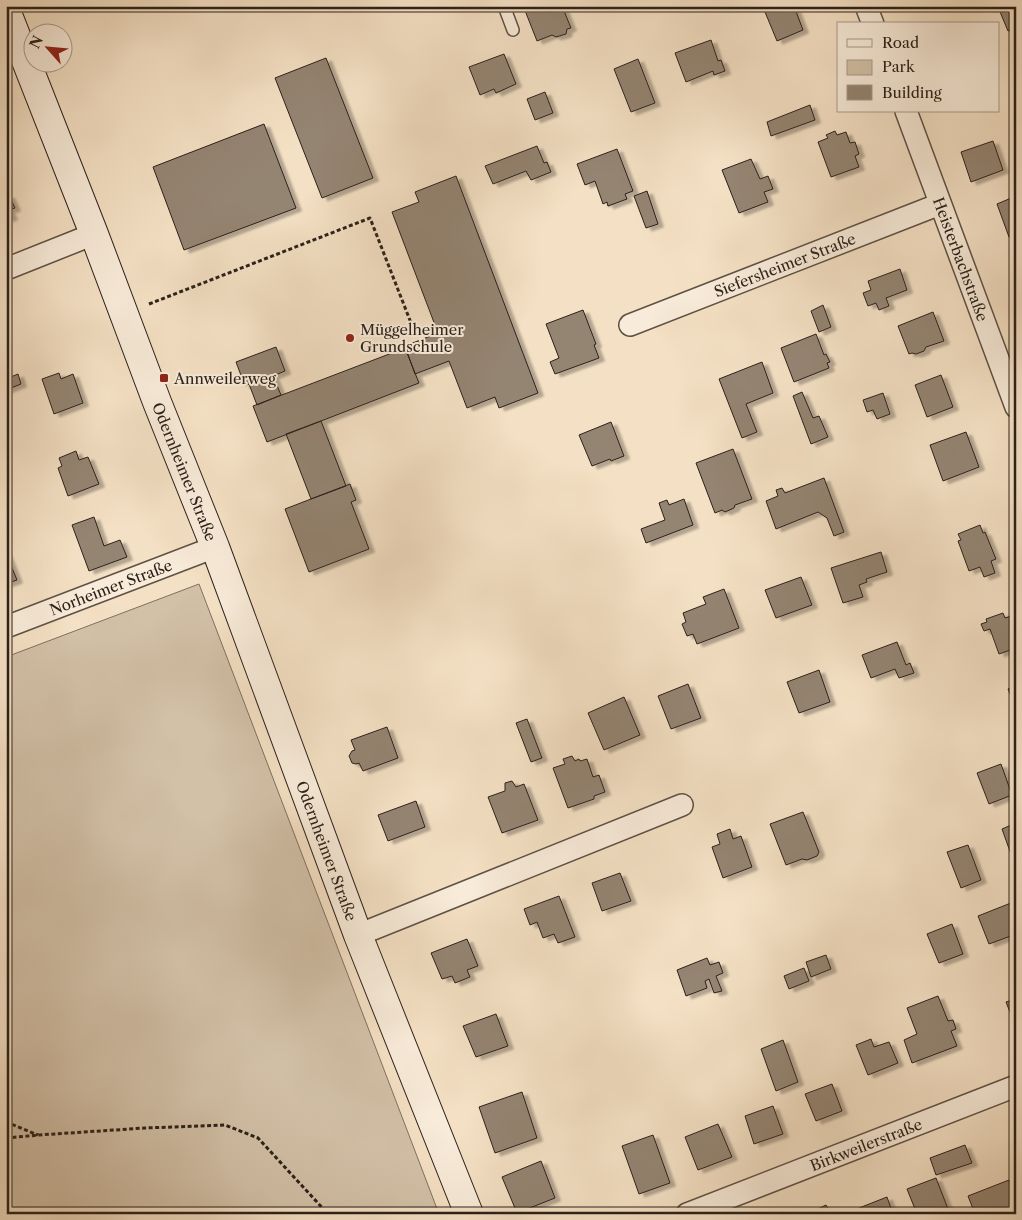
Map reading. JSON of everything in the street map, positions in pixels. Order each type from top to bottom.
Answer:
[{"type":"street","points":[[6,10],[15,6]]},
{"type":"street","points":[[866,6],[872,22]]},
{"type":"street","name":"Odernheimer Straße","points":[[6,10],[215,547],[358,935],[469,1214]]},
{"type":"street","name":"Heisterbachstraße","points":[[906,112],[1016,407]]},
{"type":"street","name":"Siefersheimer Straße","points":[[630,325],[940,204]]},
{"type":"street","points":[[6,269],[94,234]]},
{"type":"street","name":"Norheimer Straße","points":[[6,627],[215,547]]},
{"type":"street","name":"Odernheimer Straße","points":[[358,935],[682,805]]},
{"type":"street","name":"Birkweilerstraße","points":[[687,1214],[718,1208],[1016,1086]]},
{"type":"lane","points":[[504,6],[513,30]]},
{"type":"path","points":[[125,314],[370,218],[413,328]]},
{"type":"path","points":[[6,1122],[39,1135]]},
{"type":"path","points":[[6,1138],[145,1128],[225,1125],[258,1138],[328,1214]]},
{"type":"green space","points":[[199,584],[439,1214],[6,1214],[6,657]]},
{"type":"building","points":[[528,6],[562,6],[571,28],[567,29],[566,34],[556,37],[552,35],[537,41],[524,8]]},
{"type":"building","points":[[779,6],[794,6],[803,30],[777,41],[765,12]]},
{"type":"building","points":[[1016,6],[1016,28],[1008,31],[998,7]]},
{"type":"building","points":[[711,40],[718,61],[721,60],[725,71],[714,75],[713,71],[686,82],[675,53]]},
{"type":"building","points":[[504,54],[516,84],[496,93],[494,89],[480,95],[469,67]]},
{"type":"building","points":[[326,58],[373,178],[322,198],[275,78]]},
{"type":"building","points":[[638,59],[655,103],[631,112],[614,69]]},
{"type":"building","points":[[545,92],[553,113],[535,120],[527,99]]},
{"type":"building","points":[[810,105],[815,120],[771,136],[767,122]]},
{"type":"building","points":[[264,124],[296,208],[184,250],[153,167]]},
{"type":"building","points":[[835,131],[837,135],[846,132],[850,143],[855,142],[859,154],[855,156],[859,167],[831,177],[818,142],[828,138],[826,135]]},
{"type":"building","points":[[993,141],[1003,170],[971,182],[961,152]]},
{"type":"building","points":[[537,146],[544,163],[547,162],[551,172],[531,180],[526,171],[493,184],[485,166]]},
{"type":"building","points":[[617,149],[633,191],[625,194],[627,199],[608,206],[607,202],[603,204],[595,181],[585,185],[577,164]]},
{"type":"building","points":[[751,159],[760,179],[768,176],[773,189],[764,192],[768,202],[739,213],[722,170]]},
{"type":"building","points":[[456,176],[538,393],[499,408],[495,397],[467,408],[449,361],[415,374],[405,346],[438,333],[392,212],[419,202],[415,192]]},
{"type":"building","points":[[647,191],[658,224],[646,228],[634,196]]},
{"type":"building","points":[[9,195],[15,208],[9,210],[12,217],[6,219],[6,196]]},
{"type":"building","points":[[1016,196],[1016,235],[1009,237],[997,204]]},
{"type":"building","points":[[900,269],[907,290],[886,298],[889,306],[879,310],[876,303],[868,306],[863,293],[871,290],[868,281]]},
{"type":"building","points":[[823,305],[831,327],[819,332],[811,311]]},
{"type":"building","points":[[583,310],[596,344],[594,345],[599,358],[555,374],[550,362],[559,358],[546,324]]},
{"type":"building","points":[[933,312],[944,341],[926,347],[924,351],[916,354],[909,354],[898,326]]},
{"type":"building","points":[[816,334],[824,355],[826,354],[830,362],[827,363],[829,368],[794,382],[781,348]]},
{"type":"building","points":[[276,347],[285,371],[273,376],[281,395],[257,405],[249,384],[245,386],[236,362]]},
{"type":"building","points":[[405,348],[419,383],[267,442],[253,406]]},
{"type":"building","points":[[762,362],[773,393],[746,404],[757,432],[742,438],[719,379]]},
{"type":"building","points":[[59,373],[61,379],[73,374],[83,403],[54,414],[42,379]]},
{"type":"building","points":[[18,374],[21,384],[6,390],[6,379]]},
{"type":"building","points":[[941,375],[953,407],[927,417],[915,385]]},
{"type":"building","points":[[802,392],[813,418],[819,416],[828,437],[811,444],[793,396]]},
{"type":"building","points":[[883,393],[890,414],[877,419],[873,410],[867,412],[863,400]]},
{"type":"building","points":[[321,421],[346,486],[311,499],[286,434]]},
{"type":"building","points":[[611,422],[624,456],[592,466],[579,435]]},
{"type":"building","points":[[966,432],[979,467],[943,481],[930,445]]},
{"type":"building","points":[[733,449],[752,499],[735,505],[734,508],[725,512],[722,510],[715,513],[696,463]]},
{"type":"building","points":[[76,451],[79,460],[88,457],[99,484],[68,496],[58,468],[62,466],[59,458]]},
{"type":"building","points":[[824,478],[844,532],[834,536],[827,518],[818,512],[776,529],[766,501],[778,496],[776,490],[782,488],[785,493]]},
{"type":"building","points":[[350,484],[356,500],[351,502],[369,549],[309,572],[285,509]]},
{"type":"building","points":[[684,499],[693,525],[646,543],[641,529],[665,520],[659,503],[667,500],[669,505]]},
{"type":"building","points":[[94,517],[104,546],[120,540],[127,557],[89,571],[72,525]]},
{"type":"building","points":[[980,525],[983,533],[985,532],[996,559],[991,561],[995,573],[984,577],[980,567],[969,571],[958,541],[961,540],[958,534]]},
{"type":"building","points":[[881,552],[887,572],[866,579],[867,582],[859,585],[863,597],[843,603],[831,568]]},
{"type":"building","points":[[6,553],[17,580],[6,584]]},
{"type":"building","points":[[801,577],[812,605],[776,618],[765,590]]},
{"type":"building","points":[[724,589],[739,628],[697,644],[693,634],[687,636],[682,624],[686,622],[683,613],[706,604],[703,597]]},
{"type":"building","points":[[1003,613],[1005,618],[1015,615],[1016,648],[999,654],[990,629],[984,631],[981,624],[987,622],[986,619]]},
{"type":"building","points":[[897,642],[906,665],[910,663],[914,673],[899,678],[895,669],[871,678],[862,655]]},
{"type":"building","points":[[819,670],[830,702],[799,713],[787,682]]},
{"type":"building","points":[[688,684],[701,718],[671,729],[658,696]]},
{"type":"building","points":[[1016,686],[1016,708],[1008,689]]},
{"type":"building","points":[[624,697],[640,735],[604,750],[588,713]]},
{"type":"building","points":[[527,719],[542,758],[531,762],[516,723]]},
{"type":"building","points":[[387,727],[398,758],[363,771],[359,763],[352,763],[349,756],[355,750],[351,740]]},
{"type":"building","points":[[572,756],[575,761],[587,759],[593,777],[599,775],[605,792],[594,796],[594,799],[568,808],[553,768],[565,764],[563,759]]},
{"type":"building","points":[[1001,764],[1012,795],[989,804],[977,773]]},
{"type":"building","points":[[512,781],[516,787],[524,784],[538,820],[502,833],[488,797],[505,791],[505,783]]},
{"type":"building","points":[[416,801],[425,827],[388,841],[378,815]]},
{"type":"building","points":[[803,812],[819,852],[817,856],[807,860],[802,859],[786,865],[770,824]]},
{"type":"building","points":[[1016,823],[1016,856],[1012,857],[1002,829]]},
{"type":"building","points":[[730,829],[733,839],[741,836],[752,867],[723,878],[712,847],[720,844],[717,834]]},
{"type":"building","points":[[968,845],[981,880],[961,888],[947,852]]},
{"type":"building","points":[[620,873],[631,901],[602,911],[592,883]]},
{"type":"building","points":[[559,896],[575,937],[558,943],[554,934],[543,938],[537,922],[530,925],[524,909]]},
{"type":"building","points":[[1016,901],[1016,934],[989,944],[978,916]]},
{"type":"building","points":[[952,924],[963,954],[939,963],[927,934]]},
{"type":"building","points":[[467,939],[478,966],[467,970],[470,977],[455,983],[452,976],[442,979],[431,953]]},
{"type":"building","points":[[826,955],[831,969],[811,977],[806,962]]},
{"type":"building","points":[[707,958],[710,965],[719,962],[723,973],[716,976],[722,991],[714,993],[709,979],[705,981],[707,988],[686,996],[677,970]]},
{"type":"building","points":[[804,968],[809,981],[789,989],[784,976]]},
{"type":"building","points":[[938,996],[948,1021],[953,1020],[956,1029],[951,1031],[957,1046],[912,1063],[904,1040],[917,1034],[907,1008]]},
{"type":"building","points":[[1016,999],[1016,1027],[1006,1002]]},
{"type":"building","points":[[496,1014],[508,1046],[476,1057],[463,1026]]},
{"type":"building","points":[[871,1039],[874,1047],[889,1042],[898,1063],[868,1075],[856,1045]]},
{"type":"building","points":[[783,1040],[798,1082],[776,1091],[761,1049]]},
{"type":"building","points":[[832,1084],[842,1111],[816,1121],[805,1094]]},
{"type":"building","points":[[522,1092],[537,1138],[495,1153],[479,1107]]},
{"type":"building","points":[[773,1106],[783,1134],[754,1144],[745,1116]]},
{"type":"building","points":[[718,1124],[732,1157],[698,1170],[685,1137]]},
{"type":"building","points":[[653,1135],[670,1183],[639,1194],[622,1146]]},
{"type":"building","points":[[965,1145],[972,1163],[936,1175],[930,1158]]},
{"type":"building","points":[[541,1161],[555,1198],[517,1213],[502,1177]]},
{"type":"building","points":[[936,1178],[950,1214],[917,1214],[907,1189]]},
{"type":"building","points":[[1009,1180],[1016,1198],[1016,1214],[975,1214],[968,1196]]},
{"type":"building","points":[[887,1197],[893,1214],[862,1214],[859,1208]]},
{"type":"building","points":[[826,1205],[831,1214],[807,1214]]},
{"type":"place","name":"Müggelheimer Grundschule","points":[[350,338]]},
{"type":"place","name":"Annweilerweg","points":[[164,378]]}]
